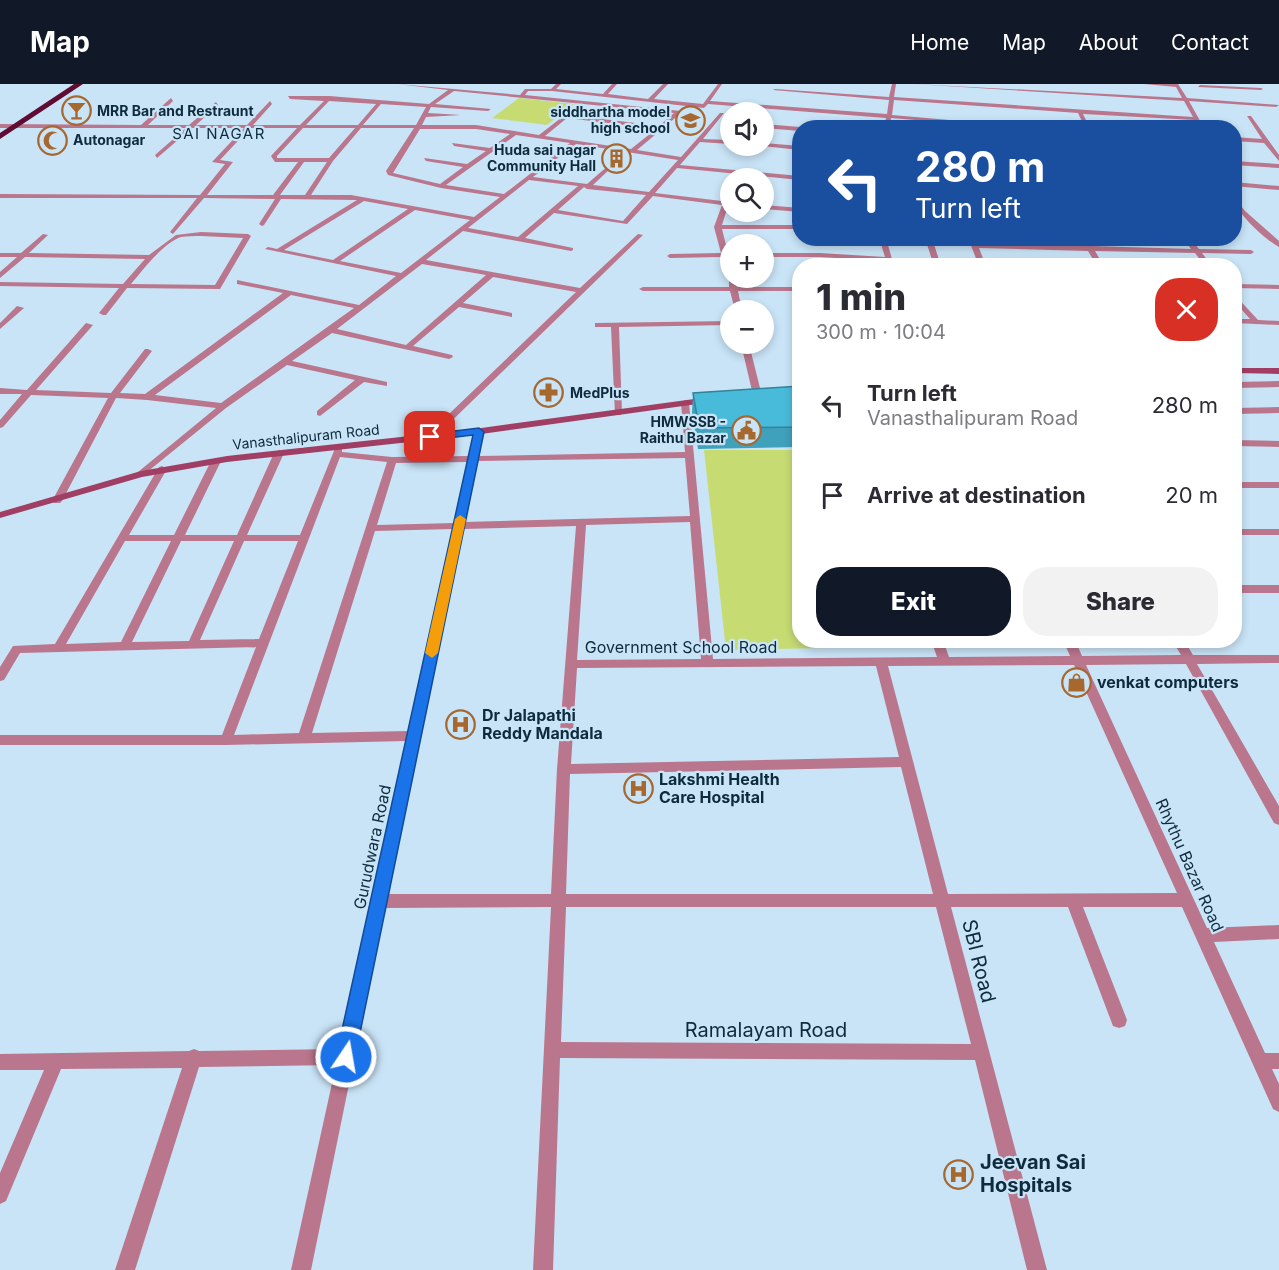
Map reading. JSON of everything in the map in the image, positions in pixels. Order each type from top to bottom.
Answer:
[{"type":"highway","points":[[0,137],[79,84]]},
{"type":"highway","points":[[0,125],[8,118]]},
{"type":"street","points":[[399,84],[679,112],[633,152]]},
{"type":"street","points":[[552,90],[559,84]]},
{"type":"street","points":[[604,96],[615,84]]},
{"type":"street","points":[[650,100],[666,84]]},
{"type":"street","points":[[521,97],[527,90],[552,90],[704,105],[720,84]]},
{"type":"street","points":[[889,120],[894,84]]},
{"type":"street","points":[[915,84],[1276,105]]},
{"type":"street","points":[[1037,84],[1041,120]]},
{"type":"street","points":[[1146,84],[1177,85],[1197,118]]},
{"type":"street","points":[[409,91],[418,85]]},
{"type":"street","points":[[1200,86],[1261,90]]},
{"type":"street","points":[[1224,86],[1238,104]]},
{"type":"street","points":[[767,102],[777,87],[1041,110],[1197,118]]},
{"type":"street","points":[[453,89],[429,106],[389,171],[397,177],[505,195]]},
{"type":"street","points":[[290,97],[381,101],[488,110]]},
{"type":"street","points":[[393,102],[401,97]]},
{"type":"street","points":[[328,98],[274,156],[275,160],[331,160]]},
{"type":"street","points":[[625,106],[631,98]]},
{"type":"street","points":[[143,126],[171,100]]},
{"type":"street","points":[[307,197],[331,160],[381,101]]},
{"type":"street","points":[[705,102],[720,103]]},
{"type":"street","points":[[173,232],[230,162],[215,162],[270,103]]},
{"type":"street","points":[[540,137],[583,103]]},
{"type":"street","points":[[157,156],[216,104]]},
{"type":"street","points":[[774,108],[940,120]]},
{"type":"street","points":[[1082,112],[1080,114],[1083,120]]},
{"type":"street","points":[[424,115],[458,115]]},
{"type":"street","points":[[565,116],[661,128]]},
{"type":"street","points":[[550,211],[625,223],[720,116]]},
{"type":"street","points":[[1249,117],[1279,159]]},
{"type":"street","points":[[715,122],[720,123]]},
{"type":"street","points":[[0,125],[476,127],[682,159]]},
{"type":"street","points":[[774,127],[792,128]]},
{"type":"street","points":[[441,186],[515,133]]},
{"type":"street","points":[[700,140],[720,141]]},
{"type":"street","points":[[1242,140],[1266,141]]},
{"type":"street","points":[[141,474],[223,406],[331,330],[575,142]]},
{"type":"street","points":[[454,144],[489,150]]},
{"type":"street","points":[[774,146],[792,147]]},
{"type":"street","points":[[426,159],[467,166]]},
{"type":"street","points":[[262,224],[302,160]]},
{"type":"street","points":[[1242,164],[1279,166]]},
{"type":"street","points":[[676,166],[792,177]]},
{"type":"street","points":[[519,239],[550,211],[609,167]]},
{"type":"street","points":[[528,178],[720,202]]},
{"type":"street","points":[[1242,185],[1279,188]]},
{"type":"street","points":[[0,196],[363,199],[477,219]]},
{"type":"street","points":[[278,252],[363,199]]},
{"type":"street","points":[[334,262],[414,208]]},
{"type":"street","points":[[774,208],[792,209]]},
{"type":"street","points":[[1243,212],[1279,245]]},
{"type":"street","points":[[720,213],[717,227],[720,234]]},
{"type":"street","points":[[717,227],[792,227]]},
{"type":"street","points":[[462,230],[571,249]]},
{"type":"street","points":[[0,276],[45,235]]},
{"type":"street","points":[[430,437],[640,235]]},
{"type":"street","points":[[0,284],[126,286],[217,287],[248,236],[179,236],[150,259],[126,286],[104,313]]},
{"type":"street","points":[[979,258],[974,246],[1251,252]]},
{"type":"street","points":[[1088,246],[1096,258]]},
{"type":"street","points":[[1141,246],[1144,250]]},
{"type":"street","points":[[1192,246],[1202,258]]},
{"type":"street","points":[[268,249],[400,275]]},
{"type":"street","points":[[0,255],[146,256],[150,259]]},
{"type":"street","points":[[670,256],[720,255]]},
{"type":"street","points":[[774,255],[820,255],[850,258]]},
{"type":"street","points":[[419,261],[582,291]]},
{"type":"street","points":[[409,346],[492,274]]},
{"type":"street","points":[[240,282],[359,307]]},
{"type":"street","points":[[1242,286],[1279,287]]},
{"type":"street","points":[[643,289],[792,289]]},
{"type":"street","points":[[734,289],[736,300]]},
{"type":"street","points":[[147,397],[290,292]]},
{"type":"street","points":[[457,304],[509,315]]},
{"type":"street","points":[[1242,305],[1256,322]]},
{"type":"street","points":[[0,327],[20,308]]},
{"type":"street","points":[[1242,321],[1279,322]]},
{"type":"street","points":[[598,325],[720,323]]},
{"type":"street","points":[[0,425],[89,325]]},
{"type":"street","points":[[615,325],[618,413]]},
{"type":"street","points":[[331,330],[409,346],[449,357]]},
{"type":"street","points":[[57,501],[113,396],[148,351]]},
{"type":"street","points":[[746,354],[752,395],[779,393]]},
{"type":"street","points":[[286,362],[384,384]]},
{"type":"street","points":[[1242,370],[1279,371]]},
{"type":"street","points":[[320,413],[362,379]]},
{"type":"street","points":[[1242,385],[1279,384]]},
{"type":"street","points":[[0,391],[147,397],[223,406]]},
{"type":"street","name":"Vanasthalipuram Road","points":[[0,515],[57,501],[162,469],[279,453],[338,450],[716,400]]},
{"type":"street","points":[[685,403],[707,663]]},
{"type":"street","points":[[1242,411],[1279,410]]},
{"type":"street","name":"Gurudwara Road","points":[[301,1270],[479,432]]},
{"type":"street","points":[[1242,443],[1279,444]]},
{"type":"street","points":[[226,740],[338,450],[392,460],[688,455]]},
{"type":"street","points":[[193,644],[279,453]]},
{"type":"street","points":[[304,738],[373,528],[392,460]]},
{"type":"street","points":[[125,645],[216,461]]},
{"type":"street","points":[[58,648],[162,469]]},
{"type":"street","points":[[1242,485],[1279,485]]},
{"type":"street","points":[[373,528],[695,519]]},
{"type":"street","points":[[543,1270],[561,900],[564,770],[581,523]]},
{"type":"street","points":[[1242,532],[1279,532]]},
{"type":"street","points":[[122,538],[305,538]]},
{"type":"street","points":[[1242,589],[1279,588]]},
{"type":"street","points":[[0,677],[17,649],[264,643]]},
{"type":"street","points":[[940,648],[944,661]]},
{"type":"street","name":"Rhythu Bazar Road","points":[[1073,648],[1279,1104]]},
{"type":"street","points":[[1182,648],[1279,819]]},
{"type":"street","name":"Government School Road","points":[[572,664],[1279,659]]},
{"type":"street","name":"SBI Road","points":[[881,662],[1037,1270]]},
{"type":"street","points":[[0,740],[226,740],[414,736]]},
{"type":"street","points":[[564,770],[907,762]]},
{"type":"street","points":[[1073,900],[1119,1020]]},
{"type":"street","points":[[379,901],[1187,900]]},
{"type":"street","points":[[1203,935],[1279,932]]},
{"type":"street","name":"Ramalayam Road","points":[[552,1050],[981,1052]]},
{"type":"street","points":[[125,1270],[194,1057]]},
{"type":"street","points":[[0,1062],[55,1063],[194,1057],[346,1057]]},
{"type":"street","points":[[1260,1061],[1279,1061]]},
{"type":"street","points":[[0,1196],[55,1063]]},
{"type":"green space","points":[[519,98],[574,104],[547,125],[492,118]]},
{"type":"green space","points":[[704,450],[792,450],[792,648],[826,648],[726,650]]},
{"type":"building","points":[[792,387],[792,427],[699,428],[693,393]]},
{"type":"slow traffic","points":[[432,653],[460,519]]},
{"type":"place","name":"MRR Bar and Restraunt","points":[[76,111]]},
{"type":"place","name":"siddhartha model high school","points":[[691,120]]},
{"type":"place","name":"Autonagar","points":[[52,140]]},
{"type":"place","name":"Huda sai nagar Community Hall","points":[[617,158]]},
{"type":"place","name":"MedPlus","points":[[549,393]]},
{"type":"place","name":"HMWSSB - Raithu Bazar","points":[[747,430]]},
{"type":"place","name":"venkat computers","points":[[1076,682]]},
{"type":"place","name":"Dr Jalapathi Reddy Mandala","points":[[461,724]]},
{"type":"place","name":"Lakshmi Health Care Hospital","points":[[638,788]]},
{"type":"place","name":"Jeevan Sai Hospitals","points":[[959,1174]]},
{"type":"district","name":"SAI NAGAR","points":[[219,134]]},
{"type":"route","points":[[346,1057],[479,432],[430,437]]}]
